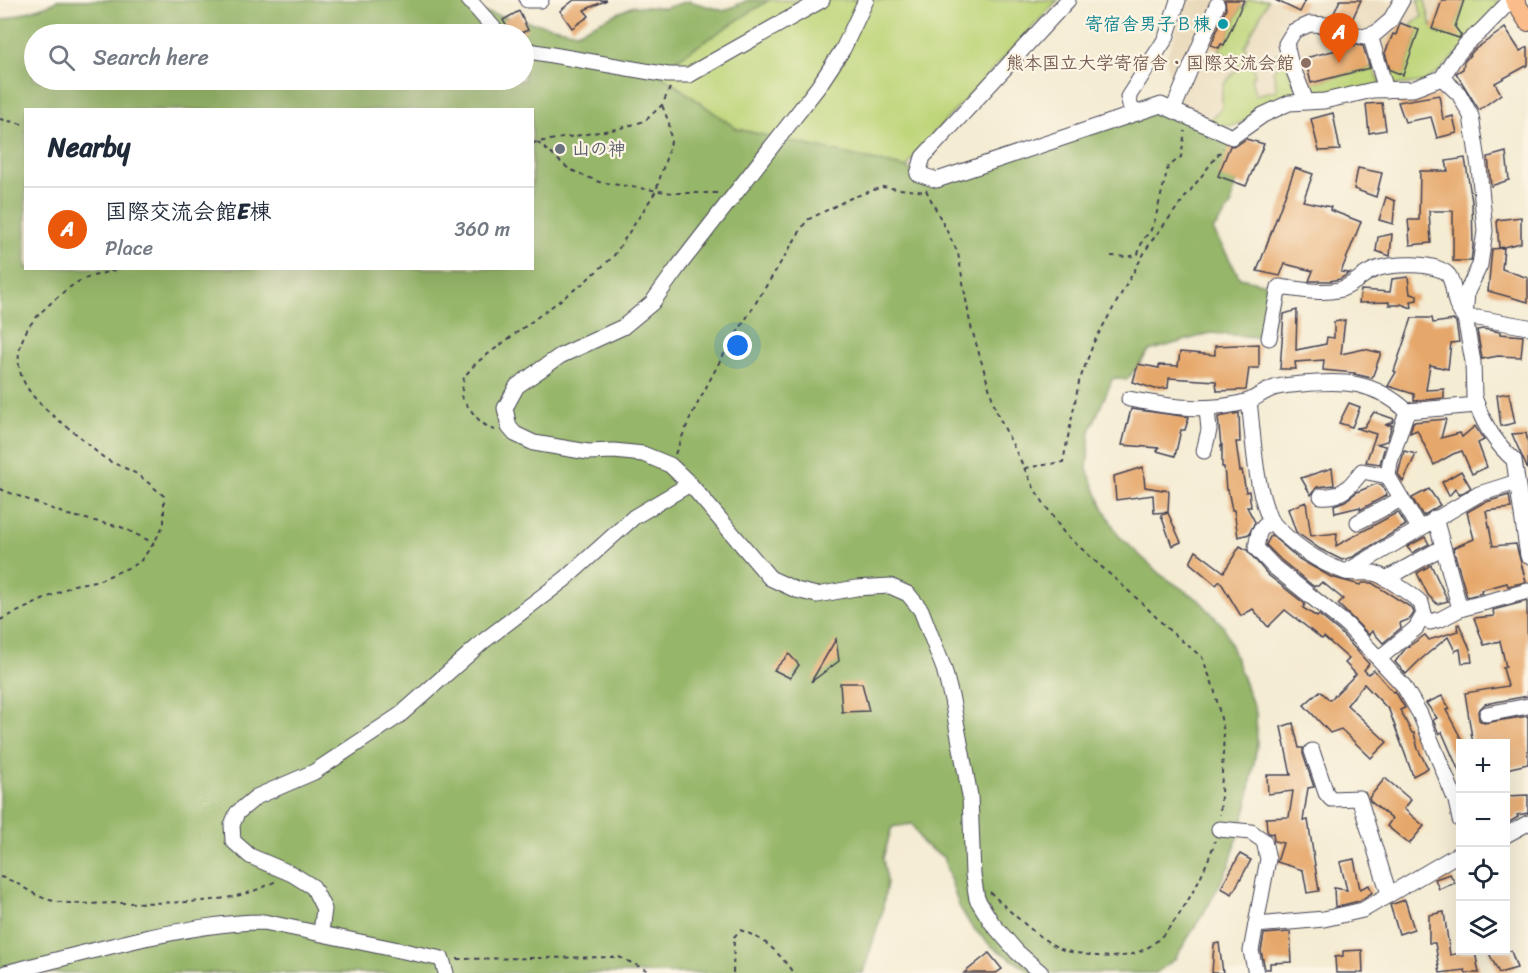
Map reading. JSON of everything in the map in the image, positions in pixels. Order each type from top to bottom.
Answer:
[{"type":"main road","points":[[1512,0],[1528,21]]},
{"type":"street","points":[[469,0],[490,24]]},
{"type":"street","points":[[527,0],[540,0]]},
{"type":"street","points":[[534,51],[668,75],[689,75],[822,0]]},
{"type":"street","points":[[866,0],[843,49],[818,87],[652,303],[623,327],[560,356],[517,386],[505,408],[509,427],[515,434],[534,443],[588,452],[614,451],[643,454],[670,465],[690,484],[770,578],[796,590],[818,595],[856,588],[890,586],[908,594],[921,610],[944,669],[952,700],[970,796],[973,874],[977,899],[992,923],[1017,952],[1041,973]]},
{"type":"street","points":[[1068,0],[923,157],[918,174],[937,180],[1161,105],[1232,137],[1270,111],[1289,103],[1324,100],[1373,90],[1413,89],[1442,78],[1467,43],[1512,0]]},
{"type":"street","points":[[1138,113],[1131,108],[1128,97],[1166,38],[1178,0]]},
{"type":"street","points":[[1305,101],[1286,44],[1294,31],[1310,24],[1328,25],[1363,37],[1370,35],[1376,33],[1390,21],[1402,0]]},
{"type":"street","points":[[1173,110],[1217,5]]},
{"type":"street","points":[[1370,35],[1386,90]]},
{"type":"street","points":[[1442,78],[1459,94],[1471,116],[1479,167],[1484,218],[1481,257],[1467,292],[1465,318],[1473,362],[1474,398],[1489,432],[1514,460],[1528,556]]},
{"type":"street","points":[[1269,338],[1279,287],[1333,291],[1349,288],[1374,270],[1423,265],[1441,269],[1450,277],[1457,309],[1465,318],[1479,318],[1528,327]]},
{"type":"street","points":[[1129,399],[1207,409],[1233,406],[1249,401],[1276,387],[1321,382],[1352,382],[1395,399],[1407,411],[1477,405]]},
{"type":"street","points":[[1249,401],[1260,493],[1270,519],[1290,540],[1319,559],[1346,572],[1372,573],[1386,579],[1421,603],[1426,620],[1430,622],[1442,619],[1460,609],[1528,591]]},
{"type":"street","points":[[1204,451],[1209,430],[1207,409]]},
{"type":"street","points":[[1407,411],[1389,462],[1388,476],[1419,528]]},
{"type":"street","points":[[1321,496],[1338,495],[1345,491],[1362,471],[1388,476]]},
{"type":"street","points":[[1346,572],[1479,494],[1517,482]]},
{"type":"street","points":[[321,932],[324,909],[313,887],[292,874],[250,856],[233,841],[232,825],[237,813],[256,797],[314,772],[400,715],[485,640],[565,579],[634,516],[690,484]]},
{"type":"street","points":[[1358,522],[1401,499]]},
{"type":"street","points":[[1435,518],[1460,609]]},
{"type":"street","points":[[1270,519],[1259,532],[1256,548],[1274,567],[1347,625],[1394,678],[1403,685],[1420,714],[1456,801]]},
{"type":"street","points":[[1386,579],[1443,547]]},
{"type":"street","points":[[1376,656],[1382,656],[1411,633],[1424,614]]},
{"type":"street","points":[[1487,714],[1528,706]]},
{"type":"street","points":[[1312,751],[1326,793],[1331,799],[1359,798],[1389,894]]},
{"type":"street","points":[[1510,833],[1528,823]]},
{"type":"street","points":[[1219,830],[1251,832],[1264,841],[1268,859],[1251,951],[1256,973]]},
{"type":"street","points":[[1256,925],[1343,916],[1363,910],[1456,856]]},
{"type":"street","points":[[5,973],[98,949],[180,931],[236,922],[264,922],[321,932],[444,966]]},
{"type":"path","points":[[537,142],[617,129],[645,121],[662,105],[677,75]]},
{"type":"path","points":[[515,434],[489,428],[474,415],[461,396],[464,377],[476,363],[582,284],[613,257],[656,191],[671,142],[669,123],[662,105]]},
{"type":"path","points":[[1111,256],[1128,257],[1138,254],[1143,239],[1150,232],[1155,220],[1168,167],[1180,157],[1188,117]]},
{"type":"path","points":[[0,119],[24,125]]},
{"type":"path","points":[[1025,468],[1063,462],[1079,382],[1095,342],[1150,243],[1232,137]]},
{"type":"path","points":[[537,142],[569,169],[598,182],[656,191],[734,195]]},
{"type":"path","points":[[918,174],[958,253],[970,323],[996,411],[1035,490],[1064,532],[1143,604],[1170,632],[1202,657],[1214,688],[1224,732],[1219,830],[1210,858],[1183,911],[1147,948],[1124,957],[1100,957],[1061,949],[1028,927],[973,874]]},
{"type":"path","points":[[670,465],[690,418],[721,359],[807,220],[851,198],[882,188],[927,192]]},
{"type":"path","points":[[0,620],[74,585],[100,580],[139,563],[154,543],[164,524],[164,496],[134,472],[103,457],[74,431],[39,406],[19,376],[16,357],[20,341],[30,324],[77,282],[113,270]]},
{"type":"path","points":[[0,489],[68,515],[121,527],[154,543]]},
{"type":"path","points":[[0,877],[6,878],[27,892],[48,900],[80,905],[171,904],[214,900],[250,892],[292,874]]},
{"type":"path","points":[[733,973],[734,937],[740,930],[757,935],[774,949],[793,973]]},
{"type":"path","points":[[444,966],[619,957],[653,973]]},
{"type":"shaded area","name":"熊本国立大学寄宿舎・国際交流会館","points":[[1187,0],[1497,0],[1502,9],[1424,82],[1287,98],[1228,127],[1170,102],[1171,76],[1167,66],[1167,55]]},
{"type":"green space","points":[[57,0],[469,0],[477,11],[577,32],[633,6],[664,8],[689,1],[724,11],[748,0],[769,0],[657,72],[737,129],[907,168],[937,180],[1161,105],[1232,137],[1256,154],[1237,176],[1231,206],[1213,230],[1240,278],[1279,287],[1269,338],[1211,333],[1149,351],[1127,380],[1113,378],[1090,431],[1087,469],[1118,535],[1161,575],[1199,600],[1224,627],[1256,713],[1257,745],[1247,806],[1229,866],[1211,901],[1175,959],[1156,973],[1033,973],[991,946],[971,926],[959,906],[943,857],[923,844],[912,824],[892,827],[883,858],[887,882],[882,913],[863,973],[0,973],[0,21]]},
{"type":"green space","points":[[769,0],[1058,0],[920,148],[907,168],[737,129],[656,71]]},
{"type":"green space","points":[[1247,0],[1268,0],[1245,47],[1249,53],[1255,54],[1251,56],[1255,76],[1251,78],[1255,95],[1277,90],[1273,71],[1277,68],[1276,54],[1283,52],[1299,97],[1233,126],[1220,125],[1208,120],[1222,107],[1224,84],[1239,67],[1219,48],[1221,44],[1224,45],[1241,7],[1244,8]]},
{"type":"green space","points":[[1418,0],[1425,0],[1434,30],[1452,35],[1464,0],[1497,0],[1502,9],[1442,69],[1424,82],[1388,86],[1384,68],[1403,74],[1419,31],[1411,27],[1413,22],[1422,17]]},
{"type":"green space","points":[[1373,67],[1382,86],[1322,96],[1312,90],[1311,83]]},
{"type":"building","points":[[574,0],[607,0],[584,10],[589,16],[572,28],[560,11]]},
{"type":"building","name":"寄宿舎男子Ｂ棟","points":[[1225,0],[1244,0],[1224,45],[1221,44],[1219,48],[1211,45],[1226,9]]},
{"type":"building","points":[[1275,0],[1306,0],[1300,12]]},
{"type":"building","points":[[1340,0],[1361,0],[1352,20],[1334,13]]},
{"type":"building","points":[[1442,0],[1464,0],[1455,27],[1461,35],[1459,38],[1432,29]]},
{"type":"building","points":[[519,11],[525,24],[505,24],[503,20]]},
{"type":"building","points":[[1400,23],[1419,30],[1403,75],[1390,70],[1385,53]]},
{"type":"building","points":[[1505,28],[1520,51],[1528,47],[1528,65],[1495,83],[1501,94],[1479,110],[1456,73],[1463,69],[1464,62],[1474,50]]},
{"type":"building","points":[[1356,45],[1363,46],[1370,68],[1311,83],[1305,58]]},
{"type":"building","points":[[1439,95],[1443,119],[1453,116],[1457,133],[1437,138],[1431,117],[1405,122],[1398,102]]},
{"type":"building","points":[[1382,103],[1386,130],[1369,133],[1366,104]]},
{"type":"building","points":[[1333,113],[1340,150],[1319,151],[1311,119]]},
{"type":"building","points":[[1246,139],[1264,144],[1246,186],[1218,176],[1230,146],[1237,145]]},
{"type":"building","points":[[1506,152],[1509,180],[1491,186],[1488,157]]},
{"type":"building","points":[[1465,158],[1472,202],[1473,246],[1471,261],[1453,261],[1453,211],[1429,211],[1431,243],[1410,245],[1409,231],[1411,230],[1409,230],[1408,220],[1419,220],[1420,171],[1448,171],[1446,161]]},
{"type":"building","points":[[1295,168],[1313,174],[1303,201],[1331,207],[1330,210],[1361,222],[1341,272],[1350,273],[1340,279],[1309,281],[1313,271],[1285,264],[1280,276],[1257,271]]},
{"type":"building","points":[[1358,168],[1382,173],[1376,197],[1354,189]]},
{"type":"building","points":[[1386,197],[1395,201],[1393,224],[1379,220]]},
{"type":"building","points":[[1521,217],[1521,243],[1499,248],[1497,220]]},
{"type":"building","points":[[1392,234],[1390,256],[1376,251],[1378,237]]},
{"type":"building","points":[[1504,248],[1502,269],[1528,278],[1528,302],[1488,291],[1492,249]]},
{"type":"building","points":[[1408,277],[1410,294],[1417,295],[1417,300],[1411,301],[1412,308],[1401,304],[1389,305],[1389,302],[1359,303],[1361,290],[1390,292],[1392,279]]},
{"type":"building","points":[[1297,310],[1296,350],[1326,344],[1327,337],[1334,338],[1334,322],[1345,320],[1341,354],[1364,349],[1381,353],[1372,378],[1355,373],[1323,370],[1324,360],[1295,362],[1296,369],[1280,369],[1284,314]]},
{"type":"building","points":[[1412,318],[1432,318],[1433,323],[1454,320],[1456,322],[1459,342],[1451,343],[1448,369],[1430,365],[1426,390],[1444,389],[1444,398],[1414,401],[1414,394],[1388,386],[1396,372],[1394,371]]},
{"type":"building","points":[[1477,330],[1500,332],[1500,334],[1523,336],[1521,357],[1498,356],[1482,359]]},
{"type":"building","points":[[1259,344],[1259,368],[1249,368],[1246,390],[1217,391],[1216,381],[1169,378],[1168,388],[1155,389],[1133,382],[1138,364],[1159,368],[1159,365],[1178,366],[1180,352],[1215,355],[1215,346]]},
{"type":"building","points":[[1509,393],[1515,423],[1501,426],[1497,395]]},
{"type":"building","points":[[1349,403],[1360,407],[1352,427],[1339,423]]},
{"type":"building","points":[[1131,409],[1189,417],[1185,430],[1181,430],[1175,456],[1157,451],[1159,448],[1122,445]]},
{"type":"building","points":[[1374,412],[1394,419],[1393,422],[1385,425],[1392,425],[1387,441],[1377,444],[1385,446],[1380,464],[1366,462],[1376,434],[1356,428],[1364,427]]},
{"type":"building","points":[[1239,413],[1240,442],[1236,442],[1240,471],[1242,470],[1246,492],[1249,491],[1251,507],[1247,507],[1255,522],[1249,534],[1238,537],[1234,510],[1232,510],[1228,490],[1226,490],[1224,467],[1222,467],[1218,417]]},
{"type":"building","points":[[1446,419],[1441,438],[1460,433],[1462,437],[1475,426],[1484,440],[1478,443],[1487,467],[1472,474],[1462,451],[1434,465],[1417,430],[1410,433],[1413,422]]},
{"type":"building","points":[[1526,433],[1528,443],[1528,470],[1512,434]]},
{"type":"building","points":[[1404,451],[1416,454],[1403,482],[1398,474]]},
{"type":"building","points":[[1143,467],[1145,487],[1169,491],[1168,512],[1154,513],[1153,495],[1116,500],[1114,476]]},
{"type":"building","points":[[1332,468],[1334,485],[1317,487],[1311,495],[1301,478]]},
{"type":"building","points":[[1461,471],[1471,488],[1459,495],[1455,489],[1449,496],[1442,482]]},
{"type":"building","points":[[1376,484],[1382,485],[1387,495],[1360,510],[1360,507],[1335,513],[1334,505]]},
{"type":"building","points":[[1429,489],[1440,505],[1423,516],[1412,498]]},
{"type":"building","points":[[1509,495],[1511,508],[1486,511],[1493,546],[1516,544],[1526,582],[1508,586],[1507,583],[1481,590],[1482,593],[1467,597],[1453,548],[1474,539],[1467,512],[1483,503]]},
{"type":"building","points":[[1306,502],[1311,536],[1337,533],[1336,546],[1398,512],[1406,525],[1353,557],[1342,560],[1320,549],[1296,532],[1288,509]]},
{"type":"building","points":[[1168,513],[1181,542],[1172,546],[1161,515]]},
{"type":"building","points":[[1271,535],[1299,559],[1331,577],[1360,585],[1372,583],[1412,608],[1414,613],[1410,619],[1400,623],[1401,628],[1383,643],[1372,631],[1369,635],[1338,604],[1343,599],[1322,582],[1318,586],[1313,586],[1281,560],[1266,545]]},
{"type":"building","points":[[1425,537],[1429,544],[1412,553],[1407,547]]},
{"type":"building","points":[[1240,546],[1247,550],[1268,575],[1305,604],[1303,608],[1317,617],[1319,615],[1340,632],[1369,664],[1364,670],[1368,674],[1374,670],[1393,692],[1395,691],[1405,708],[1400,710],[1414,733],[1418,749],[1428,768],[1413,776],[1389,710],[1364,684],[1347,705],[1387,742],[1371,758],[1341,729],[1330,733],[1304,705],[1320,691],[1330,700],[1356,674],[1345,663],[1349,659],[1324,637],[1322,639],[1285,610],[1268,627],[1253,609],[1241,616],[1220,581],[1216,585],[1190,563],[1196,551],[1224,572]]},
{"type":"building","points":[[1431,565],[1448,601],[1437,604],[1428,595],[1417,573]]},
{"type":"building","points":[[1527,601],[1528,696],[1485,704],[1478,711],[1479,720],[1484,723],[1528,716],[1528,764],[1510,768],[1510,739],[1472,739],[1465,693],[1508,686],[1500,641],[1484,645],[1474,618],[1494,616],[1493,610]]},
{"type":"building","points":[[1459,624],[1470,649],[1472,662],[1462,663],[1460,649],[1455,651],[1448,637],[1406,674],[1395,662],[1405,649],[1425,635],[1429,640],[1458,631],[1457,625]]},
{"type":"building","points":[[836,639],[839,661],[811,682]]},
{"type":"building","points":[[789,654],[799,665],[790,678],[774,670]]},
{"type":"building","points":[[840,683],[862,683],[869,711],[842,712]]},
{"type":"building","points":[[1442,696],[1450,709],[1446,710],[1461,739],[1456,739],[1456,764],[1442,732],[1439,734],[1433,720],[1437,718],[1426,703]]},
{"type":"building","points":[[1293,723],[1299,748],[1303,748],[1314,787],[1308,788],[1303,821],[1308,820],[1319,891],[1307,893],[1303,870],[1277,862],[1283,843],[1274,841],[1273,833],[1270,834],[1267,831],[1266,818],[1289,817],[1293,791],[1268,794],[1267,775],[1291,775],[1281,727]]},
{"type":"building","points":[[1385,778],[1411,800],[1404,809],[1424,826],[1409,844],[1387,826],[1392,819],[1370,801],[1369,798]]},
{"type":"building","points":[[1528,795],[1528,813],[1517,815],[1518,817],[1510,822],[1510,796]]},
{"type":"building","points":[[1240,854],[1251,860],[1232,894],[1221,888]]},
{"type":"building","points":[[1354,859],[1360,889],[1369,885],[1372,893],[1359,901],[1335,907],[1334,888],[1347,890],[1340,862]]},
{"type":"building","points":[[1450,874],[1455,883],[1439,889],[1435,879]]},
{"type":"building","points":[[1405,900],[1414,929],[1399,934],[1390,905]]},
{"type":"building","points":[[1444,912],[1450,955],[1476,955],[1479,973],[1466,973],[1465,970],[1440,973],[1435,943],[1429,943],[1429,915]]},
{"type":"building","points":[[1290,932],[1292,962],[1270,963],[1270,969],[1265,969],[1261,951],[1264,934]]},
{"type":"building","points":[[1219,943],[1223,973],[1212,973],[1214,944]]},
{"type":"building","points":[[1362,950],[1363,973],[1336,973],[1335,957],[1343,956],[1343,951]]},
{"type":"building","points":[[1511,951],[1517,968],[1499,973],[1490,955],[1510,955]]},
{"type":"building","points":[[989,953],[1002,969],[996,973],[964,973]]},
{"type":"place","name":"寄宿舎男子Ｂ棟","points":[[1223,24]]},
{"type":"place","name":"熊本国立大学寄宿舎・国際交流会館","points":[[1306,63]]},
{"type":"place","name":"国際交流会館E棟","points":[[1339,63]]},
{"type":"place","name":"山の神","points":[[560,149]]}]
